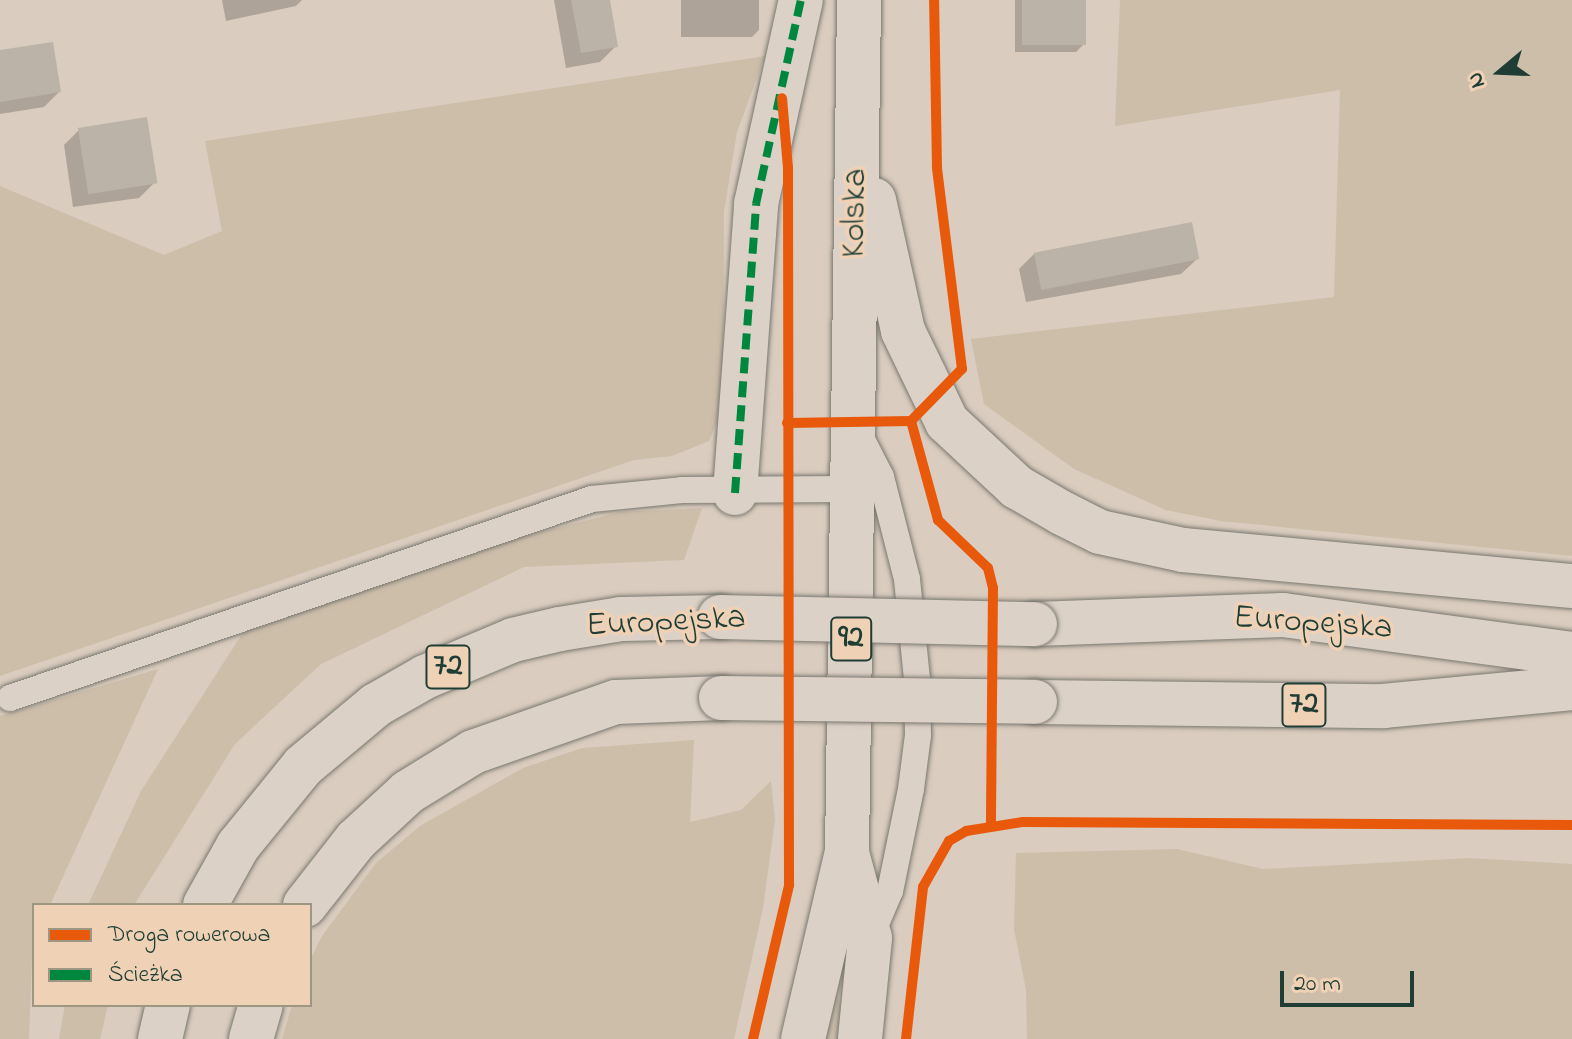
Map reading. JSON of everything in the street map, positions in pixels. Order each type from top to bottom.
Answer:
[{"type":"main road","points":[[735,493],[756,204],[801,0]]},
{"type":"main road","name":"Kolska","points":[[854,425],[859,0]]},
{"type":"main road","points":[[858,119],[903,331],[925,383],[947,422],[977,453],[1062,513],[1100,532],[1183,550],[1572,586]]},
{"type":"main road","name":"92","points":[[803,1039],[813,979],[847,852],[854,425]]},
{"type":"main road","name":"Europejska","points":[[206,903],[238,846],[303,766],[376,705],[425,677],[513,640],[560,629],[621,619],[720,617],[1035,624],[1283,615],[1572,654]]},
{"type":"main road","name":"72","points":[[307,903],[356,840],[408,792],[473,752],[616,702],[721,698],[1383,706],[1572,688]]},
{"type":"main road","name":"92","points":[[847,852],[870,938],[860,1039]]},
{"type":"main road","points":[[160,1039],[168,1007]]},
{"type":"main road","points":[[251,1039],[260,1007]]},
{"type":"lane","points":[[854,425],[881,477],[907,579],[917,679],[918,735],[911,789],[890,891],[870,938]]},
{"type":"lane","points":[[10,698],[592,499],[682,490],[735,493],[853,489]]},
{"type":"shaded area","points":[[1120,0],[1572,0],[1572,556],[1221,521],[1166,510],[1074,469],[984,404],[971,339],[1334,297],[1340,90],[1115,126]]},
{"type":"shaded area","points":[[765,56],[737,132],[724,212],[723,408],[709,441],[672,456],[634,460],[0,676],[0,186],[164,255],[222,231],[205,141]]},
{"type":"shaded area","points":[[702,508],[684,560],[524,567],[321,664],[235,744],[135,903],[89,903],[141,791],[244,631],[513,539],[620,512]]},
{"type":"shaded area","points":[[158,669],[51,903],[32,903],[29,1039],[0,1039],[0,716]]},
{"type":"shaded area","points":[[694,740],[690,822],[741,810],[771,781],[775,820],[763,908],[734,1039],[282,1039],[291,1007],[312,1007],[312,956],[322,936],[376,863],[420,826],[523,768],[582,748]]},
{"type":"shaded area","points":[[1177,849],[1263,869],[1469,858],[1572,864],[1572,1039],[1027,1039],[1026,990],[1014,929],[1016,853]]},
{"type":"shaded area","points":[[834,986],[842,1011],[838,1039],[815,1039]]},
{"type":"shaded area","points":[[65,1007],[108,1007],[100,1039],[59,1039]]},
{"type":"building","points":[[571,0],[610,0],[618,47],[581,53]]},
{"type":"building","points":[[1022,0],[1086,0],[1086,45],[1022,45]]},
{"type":"building","points":[[53,42],[61,92],[0,102],[0,50]]},
{"type":"building","points":[[147,117],[157,183],[88,194],[78,128]]},
{"type":"building","points":[[1192,222],[1199,259],[1041,290],[1034,253]]},
{"type":"marked path","points":[[735,493],[756,204],[801,0]]},
{"type":"cycle path","points":[[787,423],[911,421],[962,369],[937,167],[934,0]]},
{"type":"cycle path","points":[[753,1039],[789,885],[788,168],[782,98]]},
{"type":"cycle path","points":[[911,421],[938,520],[988,568],[993,588],[991,824]]},
{"type":"cycle path","points":[[906,1039],[923,887],[949,841],[966,831],[1023,822],[1572,825]]}]
